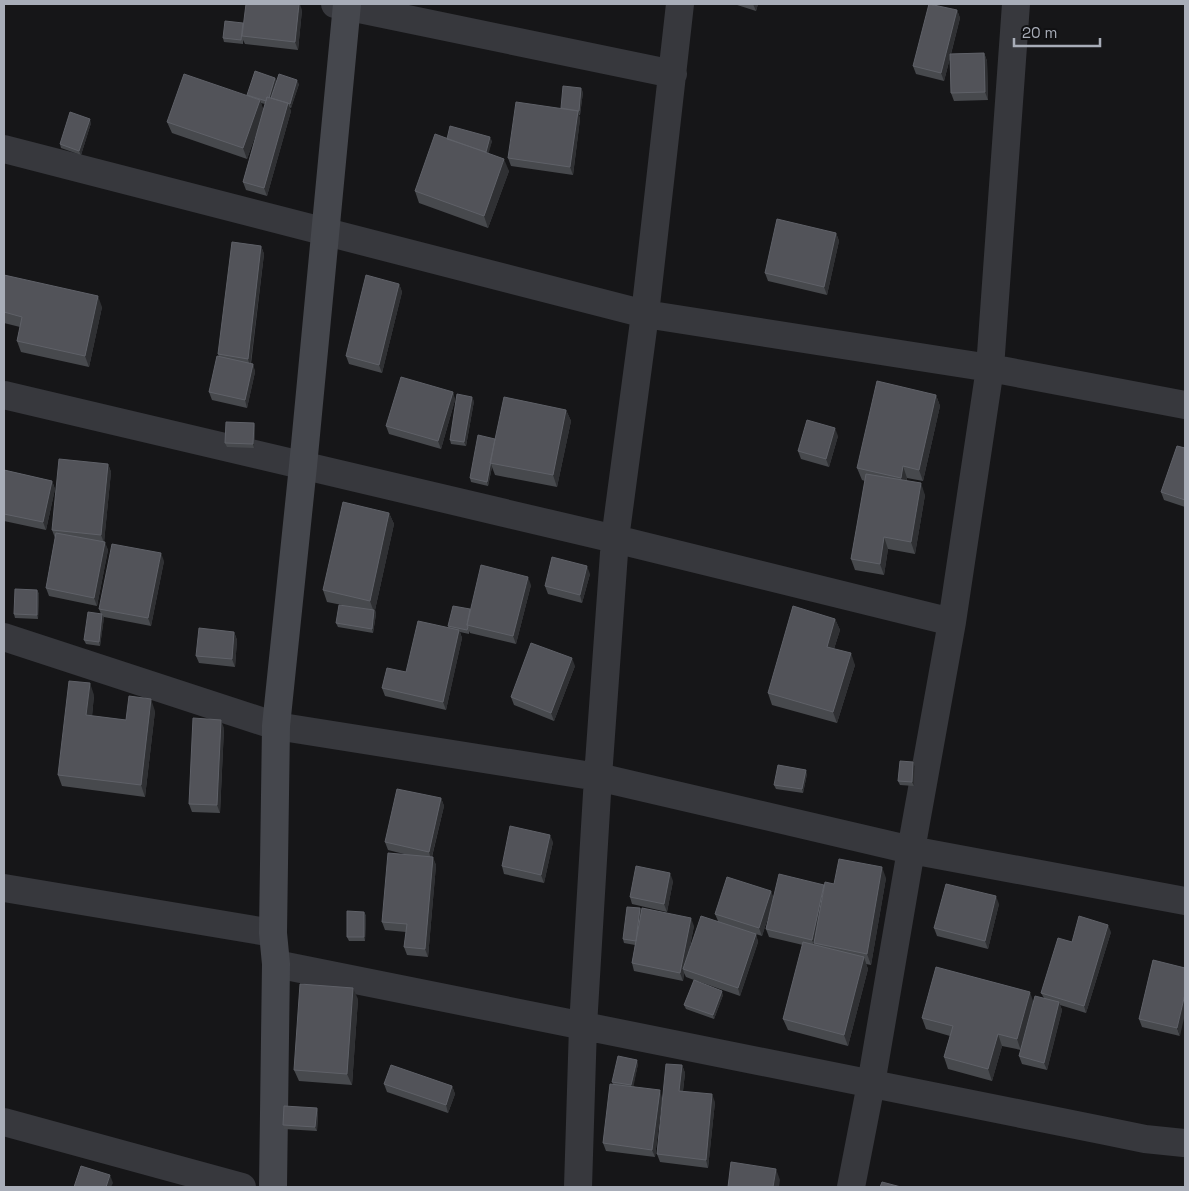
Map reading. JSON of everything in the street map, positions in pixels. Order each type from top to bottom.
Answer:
[{"type":"street","points":[[578,1187],[583,1026],[614,539],[645,314],[680,4]]},
{"type":"street","points":[[851,1187],[871,1084],[952,622],[990,368],[1016,4]]},
{"type":"street","points":[[273,1187],[276,964],[273,934],[276,726],[325,232],[343,5],[673,74]]},
{"type":"street","points":[[4,149],[645,314],[990,368],[1185,405]]},
{"type":"street","points":[[4,395],[614,539],[952,622]]},
{"type":"street","points":[[4,637],[276,726],[598,777],[911,850],[1185,901]]},
{"type":"street","points":[[4,888],[273,934]]},
{"type":"street","points":[[276,964],[1145,1139],[1184,1143]]},
{"type":"street","points":[[4,1122],[242,1187]]},
{"type":"building","points":[[246,4],[299,4],[295,42],[242,36]]},
{"type":"building","points":[[929,4],[957,10],[941,73],[913,66]]},
{"type":"building","points":[[225,21],[243,23],[241,40],[223,38]]},
{"type":"building","points":[[984,53],[985,92],[951,93],[950,54]]},
{"type":"building","points":[[255,71],[275,78],[269,98],[267,97],[266,101],[247,95]]},
{"type":"building","points":[[184,74],[260,100],[243,148],[167,122]]},
{"type":"building","points":[[279,74],[297,80],[290,104],[271,98]]},
{"type":"building","points":[[563,86],[581,88],[579,111],[561,108]]},
{"type":"building","points":[[267,97],[288,103],[264,188],[243,182]]},
{"type":"building","points":[[516,102],[578,111],[570,167],[508,158]]},
{"type":"building","points":[[70,112],[90,119],[79,151],[60,144]]},
{"type":"building","points":[[450,126],[490,137],[486,152],[447,139]]},
{"type":"building","points":[[435,134],[504,159],[484,216],[415,191]]},
{"type":"building","points":[[777,219],[836,233],[824,287],[765,273]]},
{"type":"building","points":[[232,242],[261,246],[248,359],[218,354]]},
{"type":"building","points":[[4,275],[98,296],[85,356],[17,341],[22,317],[4,312]]},
{"type":"building","points":[[366,275],[399,284],[379,365],[346,356]]},
{"type":"building","points":[[217,356],[253,364],[245,400],[209,392]]},
{"type":"building","points":[[401,377],[453,392],[438,441],[386,426]]},
{"type":"building","points":[[877,381],[936,395],[919,470],[903,466],[901,478],[857,468]]},
{"type":"building","points":[[457,394],[472,397],[464,442],[450,440]]},
{"type":"building","points":[[504,397],[566,410],[553,475],[490,463]]},
{"type":"building","points":[[807,420],[835,428],[826,459],[798,451]]},
{"type":"building","points":[[226,422],[254,423],[253,444],[225,443]]},
{"type":"building","points":[[478,435],[495,439],[487,482],[470,478]]},
{"type":"building","points":[[1177,446],[1185,448],[1185,500],[1161,492]]},
{"type":"building","points":[[59,459],[108,464],[101,535],[52,530]]},
{"type":"building","points":[[4,470],[52,481],[43,522],[4,514]]},
{"type":"building","points":[[866,474],[921,483],[911,542],[884,537],[880,564],[851,559]]},
{"type":"building","points":[[343,502],[389,513],[370,601],[323,590]]},
{"type":"building","points":[[56,533],[105,542],[94,598],[46,588]]},
{"type":"building","points":[[112,544],[161,553],[148,618],[99,609]]},
{"type":"building","points":[[552,557],[587,566],[580,595],[545,586]]},
{"type":"building","points":[[481,565],[528,577],[513,636],[467,625]]},
{"type":"building","points":[[15,589],[37,590],[37,615],[14,614]]},
{"type":"building","points":[[339,605],[374,610],[372,629],[336,623]]},
{"type":"building","points":[[453,606],[470,609],[467,630],[448,626]]},
{"type":"building","points":[[793,606],[835,619],[827,647],[851,653],[833,712],[768,693]]},
{"type":"building","points":[[88,612],[102,614],[99,642],[84,640]]},
{"type":"building","points":[[418,621],[459,630],[443,702],[382,688],[387,668],[406,672]]},
{"type":"building","points":[[199,628],[234,632],[232,659],[196,656]]},
{"type":"building","points":[[531,643],[572,658],[551,713],[511,697]]},
{"type":"building","points":[[69,681],[90,683],[86,715],[126,720],[129,696],[151,699],[141,785],[58,775]]},
{"type":"building","points":[[193,718],[221,720],[217,805],[189,804]]},
{"type":"building","points":[[900,761],[913,762],[912,782],[898,781]]},
{"type":"building","points":[[778,765],[806,770],[802,789],[774,785]]},
{"type":"building","points":[[397,789],[441,798],[429,852],[385,842]]},
{"type":"building","points":[[510,826],[550,835],[541,875],[502,866]]},
{"type":"building","points":[[388,853],[433,857],[425,949],[404,947],[407,924],[382,922]]},
{"type":"building","points":[[839,859],[882,867],[867,954],[814,943],[825,882],[834,884]]},
{"type":"building","points":[[636,866],[670,873],[664,904],[630,897]]},
{"type":"building","points":[[779,874],[824,885],[812,940],[766,929]]},
{"type":"building","points":[[727,877],[771,891],[759,928],[715,914]]},
{"type":"building","points":[[946,884],[996,896],[985,941],[934,928]]},
{"type":"building","points":[[627,907],[640,908],[636,941],[623,939]]},
{"type":"building","points":[[642,908],[691,918],[680,973],[632,963]]},
{"type":"building","points":[[347,911],[364,912],[364,937],[347,937]]},
{"type":"building","points":[[701,916],[756,934],[738,988],[683,969]]},
{"type":"building","points":[[1079,916],[1108,925],[1084,1006],[1041,993],[1058,938],[1072,942]]},
{"type":"building","points":[[803,942],[864,957],[844,1035],[783,1019]]},
{"type":"building","points":[[1153,960],[1185,968],[1185,994],[1177,1028],[1139,1019]]},
{"type":"building","points":[[936,967],[1030,992],[1017,1039],[998,1034],[988,1069],[944,1057],[953,1026],[922,1018]]},
{"type":"building","points":[[694,980],[722,991],[713,1015],[684,1005]]},
{"type":"building","points":[[300,984],[353,988],[347,1074],[294,1070]]},
{"type":"building","points":[[1035,996],[1059,1002],[1044,1063],[1019,1056]]},
{"type":"building","points":[[618,1056],[637,1060],[631,1085],[612,1082]]},
{"type":"building","points":[[666,1064],[682,1065],[679,1091],[712,1094],[706,1160],[657,1154]]},
{"type":"building","points":[[391,1065],[452,1086],[446,1105],[384,1084]]},
{"type":"building","points":[[610,1084],[660,1090],[652,1150],[603,1143]]},
{"type":"building","points":[[284,1106],[317,1108],[315,1127],[283,1125]]},
{"type":"building","points":[[731,1162],[776,1169],[773,1187],[728,1187]]},
{"type":"building","points":[[81,1166],[110,1175],[106,1187],[74,1187]]},
{"type":"building","points":[[882,1182],[901,1187],[880,1187]]}]
